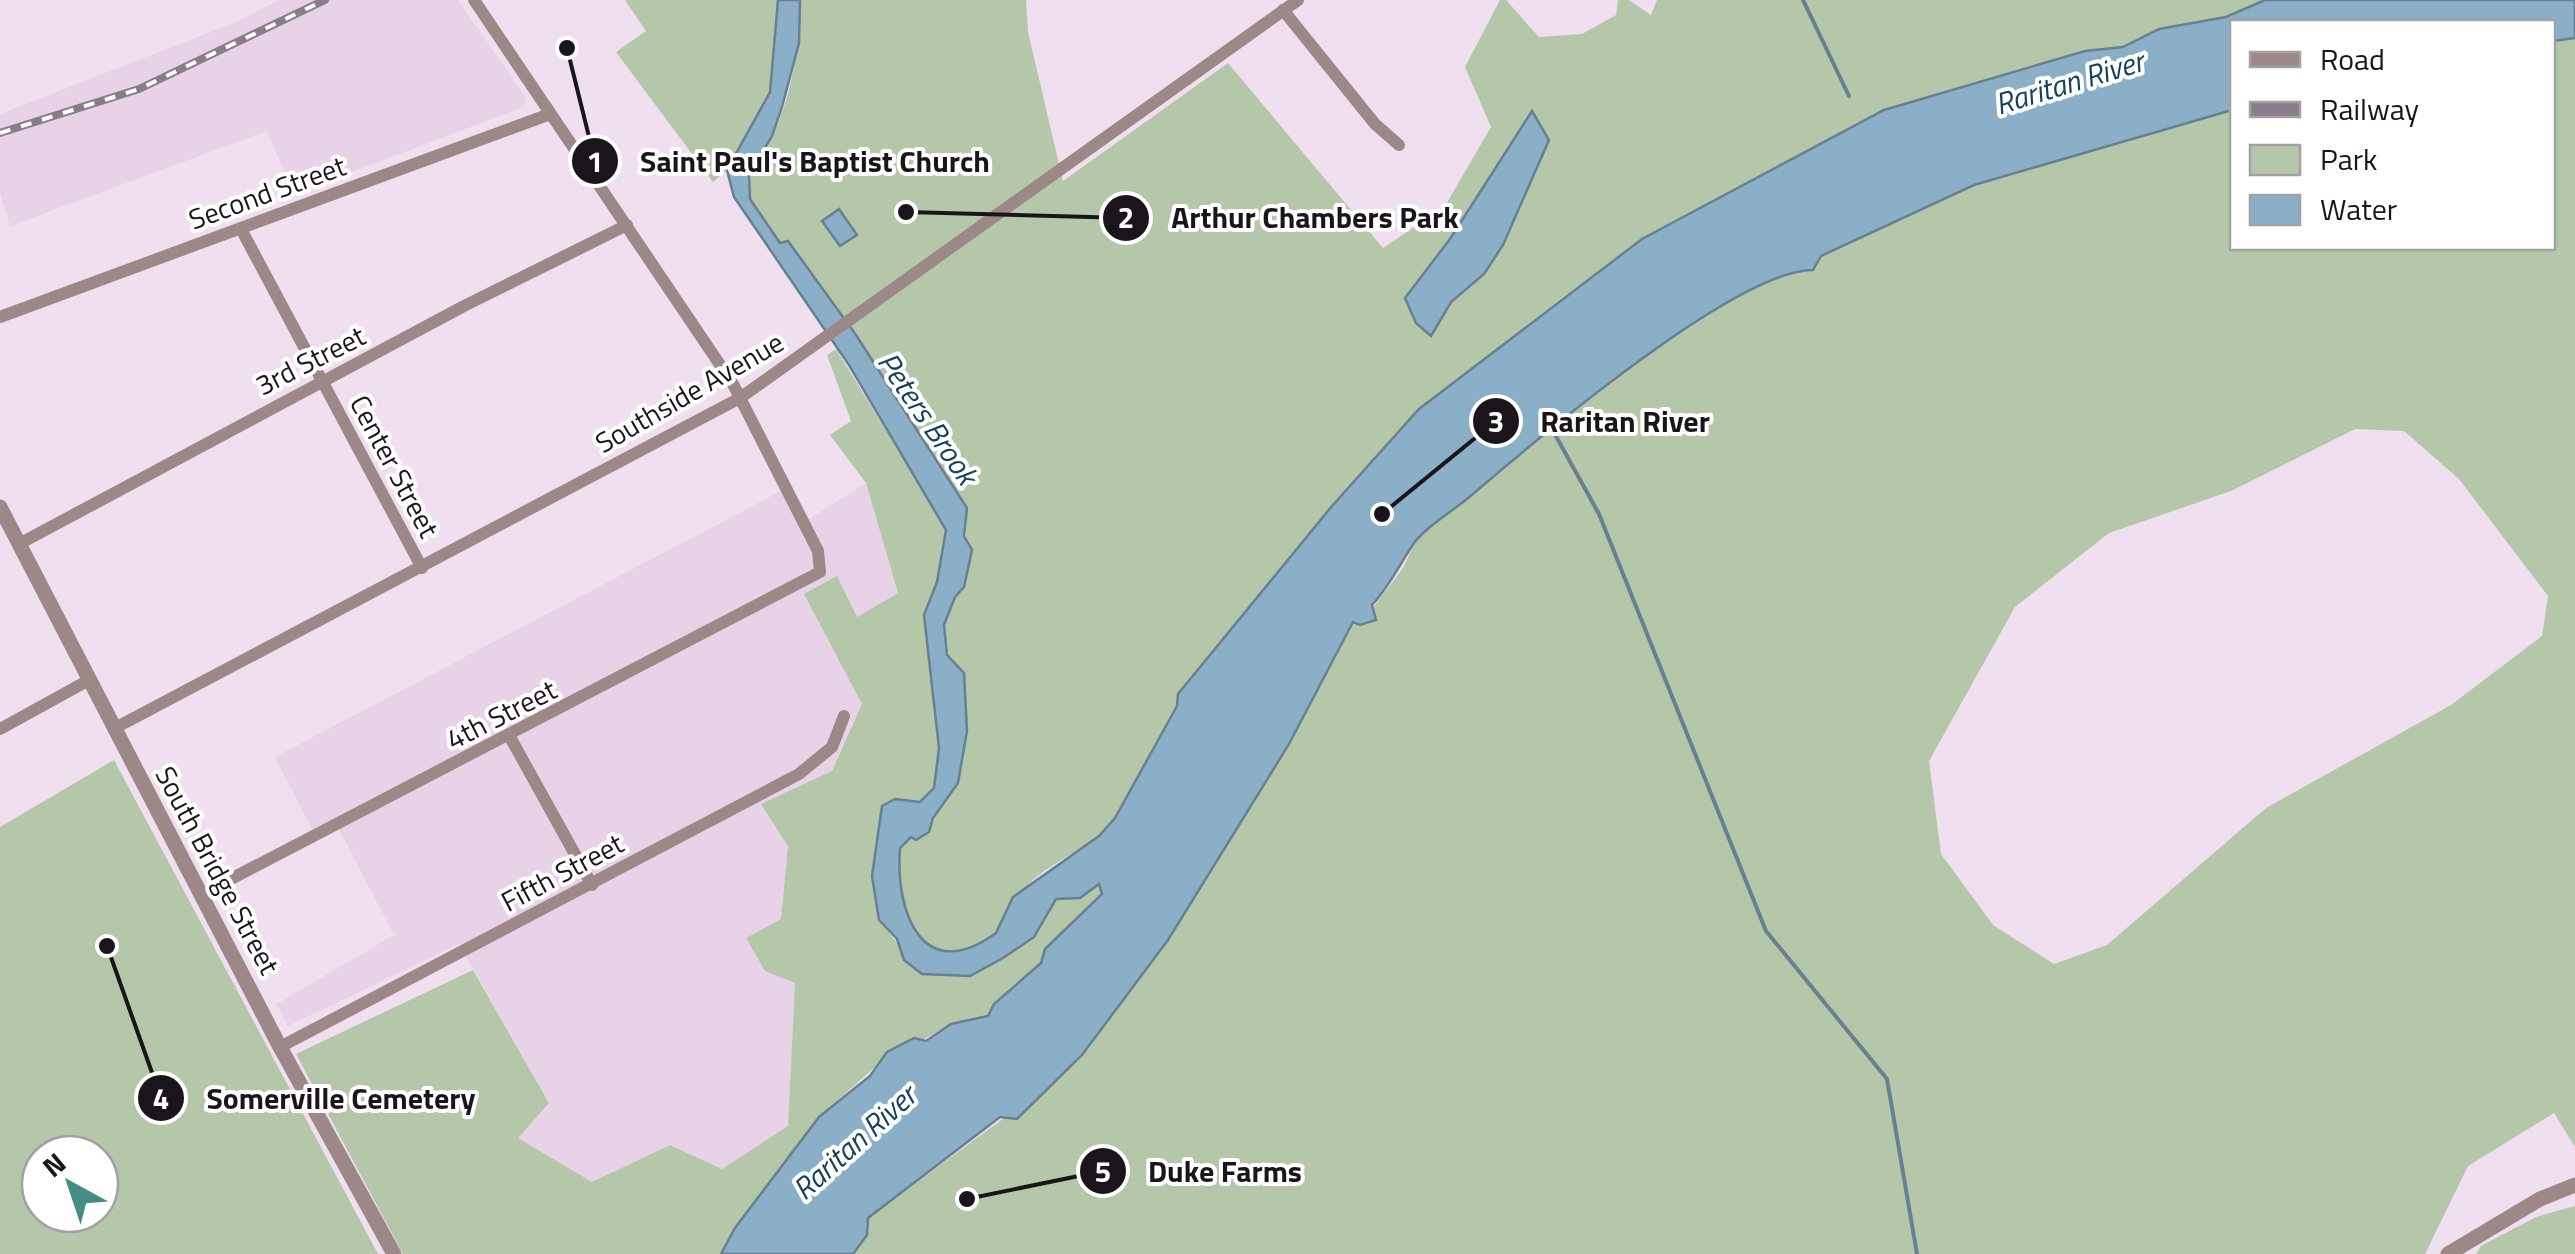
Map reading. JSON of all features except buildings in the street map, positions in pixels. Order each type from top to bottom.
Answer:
[{"type":"street","points":[[474,0],[740,398]]},
{"type":"street","name":"Southside Avenue","points":[[115,728],[740,398],[1298,0]]},
{"type":"street","points":[[1284,10],[1375,124],[1399,145]]},
{"type":"street","name":"Second Street","points":[[0,317],[550,114]]},
{"type":"street","name":"3rd Street","points":[[19,544],[627,225]]},
{"type":"street","name":"Center Street","points":[[241,228],[422,568]]},
{"type":"street","name":"4th Street","points":[[202,894],[510,737],[820,572],[818,551],[740,398]]},
{"type":"street","name":"South Bridge Street","points":[[0,507],[280,1047],[394,1254]]},
{"type":"street","points":[[0,729],[88,680]]},
{"type":"street","name":"Fifth Street","points":[[280,1047],[798,774],[832,746],[844,716]]},
{"type":"street","points":[[510,737],[592,885]]},
{"type":"street","points":[[2448,1254],[2540,1199],[2575,1185]]},
{"type":"shaded area","points":[[279,0],[458,0],[526,98],[523,107],[294,194],[267,131],[10,226],[0,193],[0,114],[236,22]]},
{"type":"shaded area","points":[[866,483],[898,593],[857,617],[862,704],[832,771],[788,846],[781,920],[746,938],[795,983],[788,1126],[722,1169],[670,1145],[592,1182],[518,1138],[549,1102],[459,944],[288,1026],[277,1004],[394,935],[338,827],[317,838],[275,757],[785,489],[803,523]]},
{"type":"green space","points":[[625,0],[778,0],[770,92],[727,170],[713,182],[616,52],[646,31]]},
{"type":"green space","points":[[800,0],[1026,0],[1028,32],[1063,181],[1228,63],[1383,248],[1445,206],[1491,127],[1465,67],[1500,0],[1506,0],[1539,37],[1582,34],[1616,15],[1618,0],[1629,0],[1651,15],[1657,0],[2265,0],[2226,17],[2159,29],[2123,47],[2085,51],[1884,110],[1642,239],[1419,409],[1178,694],[1177,706],[1147,765],[1113,821],[1095,839],[1033,880],[990,938],[945,951],[930,947],[918,937],[910,922],[900,885],[899,849],[933,818],[967,731],[964,673],[947,655],[944,625],[964,586],[967,508],[856,335],[788,241],[780,243],[750,198],[751,176],[777,126],[789,91]]},
{"type":"green space","points":[[2575,38],[2575,1147],[2554,1113],[2468,1166],[2425,1254],[853,1254],[867,1235],[868,1218],[1049,1085],[1082,1055],[1168,940],[1218,861],[1221,848],[1353,622],[1360,625],[1403,568],[1415,542],[1513,457],[1628,368],[1737,297],[1974,185],[2230,111],[2230,250],[2555,250],[2555,41]],"holes":[[[2355,429],[2404,431],[2459,479],[2548,596],[2542,636],[2451,705],[2266,808],[2107,945],[2054,964],[1993,925],[1941,854],[1929,761],[2015,607],[2109,533],[2231,491]]]},
{"type":"green space","points":[[836,349],[946,529],[937,582],[924,615],[939,748],[934,788],[921,802],[895,799],[882,806],[872,876],[879,920],[922,974],[1034,937],[1055,899],[1080,898],[1100,884],[1102,894],[1046,948],[1041,962],[994,1004],[988,1016],[951,1024],[876,1066],[819,1117],[735,1228],[721,1254],[403,1254],[296,1054],[473,970],[549,1103],[518,1138],[592,1182],[670,1145],[722,1169],[788,1126],[795,983],[765,971],[746,938],[781,919],[788,846],[761,804],[832,771],[862,704],[804,594],[837,576],[857,617],[898,593],[866,483],[830,435],[851,421],[827,355]]},
{"type":"green space","points":[[114,760],[378,1254],[0,1254],[0,827]]},
{"type":"green space","points":[[2575,1206],[2575,1254],[2476,1254],[2481,1246],[2536,1217]]},
{"type":"water","points":[[778,0],[800,0],[799,43],[772,136],[749,174],[750,199],[780,243],[788,241],[856,335],[967,508],[964,536],[972,550],[964,587],[955,597],[944,625],[947,655],[964,673],[967,731],[958,783],[933,818],[929,832],[916,840],[911,837],[900,848],[903,897],[909,918],[932,947],[949,951],[971,947],[996,933],[1013,897],[1099,836],[1115,818],[1177,706],[1178,694],[1332,506],[1419,409],[1642,239],[1884,110],[2085,51],[2123,47],[2159,29],[2226,17],[2265,0],[2575,0],[2575,38],[2555,41],[2555,20],[2230,20],[2230,111],[1974,185],[1821,256],[1813,270],[1779,277],[1736,298],[1635,363],[1414,543],[1372,605],[1376,620],[1360,625],[1353,622],[1289,744],[1168,940],[1082,1055],[1017,1119],[1000,1117],[868,1218],[867,1235],[853,1254],[721,1254],[735,1228],[819,1117],[870,1076],[887,1052],[914,1038],[926,1041],[951,1024],[988,1016],[994,1004],[1041,963],[1045,949],[1102,894],[1099,884],[1080,898],[1056,899],[1034,937],[970,976],[922,974],[904,960],[897,939],[879,920],[872,876],[882,806],[895,799],[920,802],[934,788],[939,748],[924,615],[937,582],[946,530],[849,365],[734,197],[727,170],[770,92]]},
{"type":"water","points":[[1532,111],[1549,140],[1503,245],[1484,274],[1451,302],[1431,336],[1416,323],[1405,298],[1450,239]]},
{"type":"water","points":[[839,209],[857,235],[840,246],[822,221]]},
{"type":"waterway","points":[[1803,0],[1849,96]]},
{"type":"waterway","points":[[1552,429],[1599,514],[1766,931],[1887,1079],[1917,1254]]},
{"type":"railway","points":[[0,133],[139,89],[325,0]]},
{"type":"place","name":"Saint Paul's Baptist Church","points":[[567,48]]},
{"type":"place","name":"Arthur Chambers Park","points":[[906,212]]},
{"type":"place","name":"Raritan River","points":[[1382,514]]},
{"type":"place","name":"Somerville Cemetery","points":[[107,946]]},
{"type":"place","name":"Duke Farms","points":[[967,1199]]},
{"type":"water label","name":"Peters Brook","points":[[928,418]]}]
